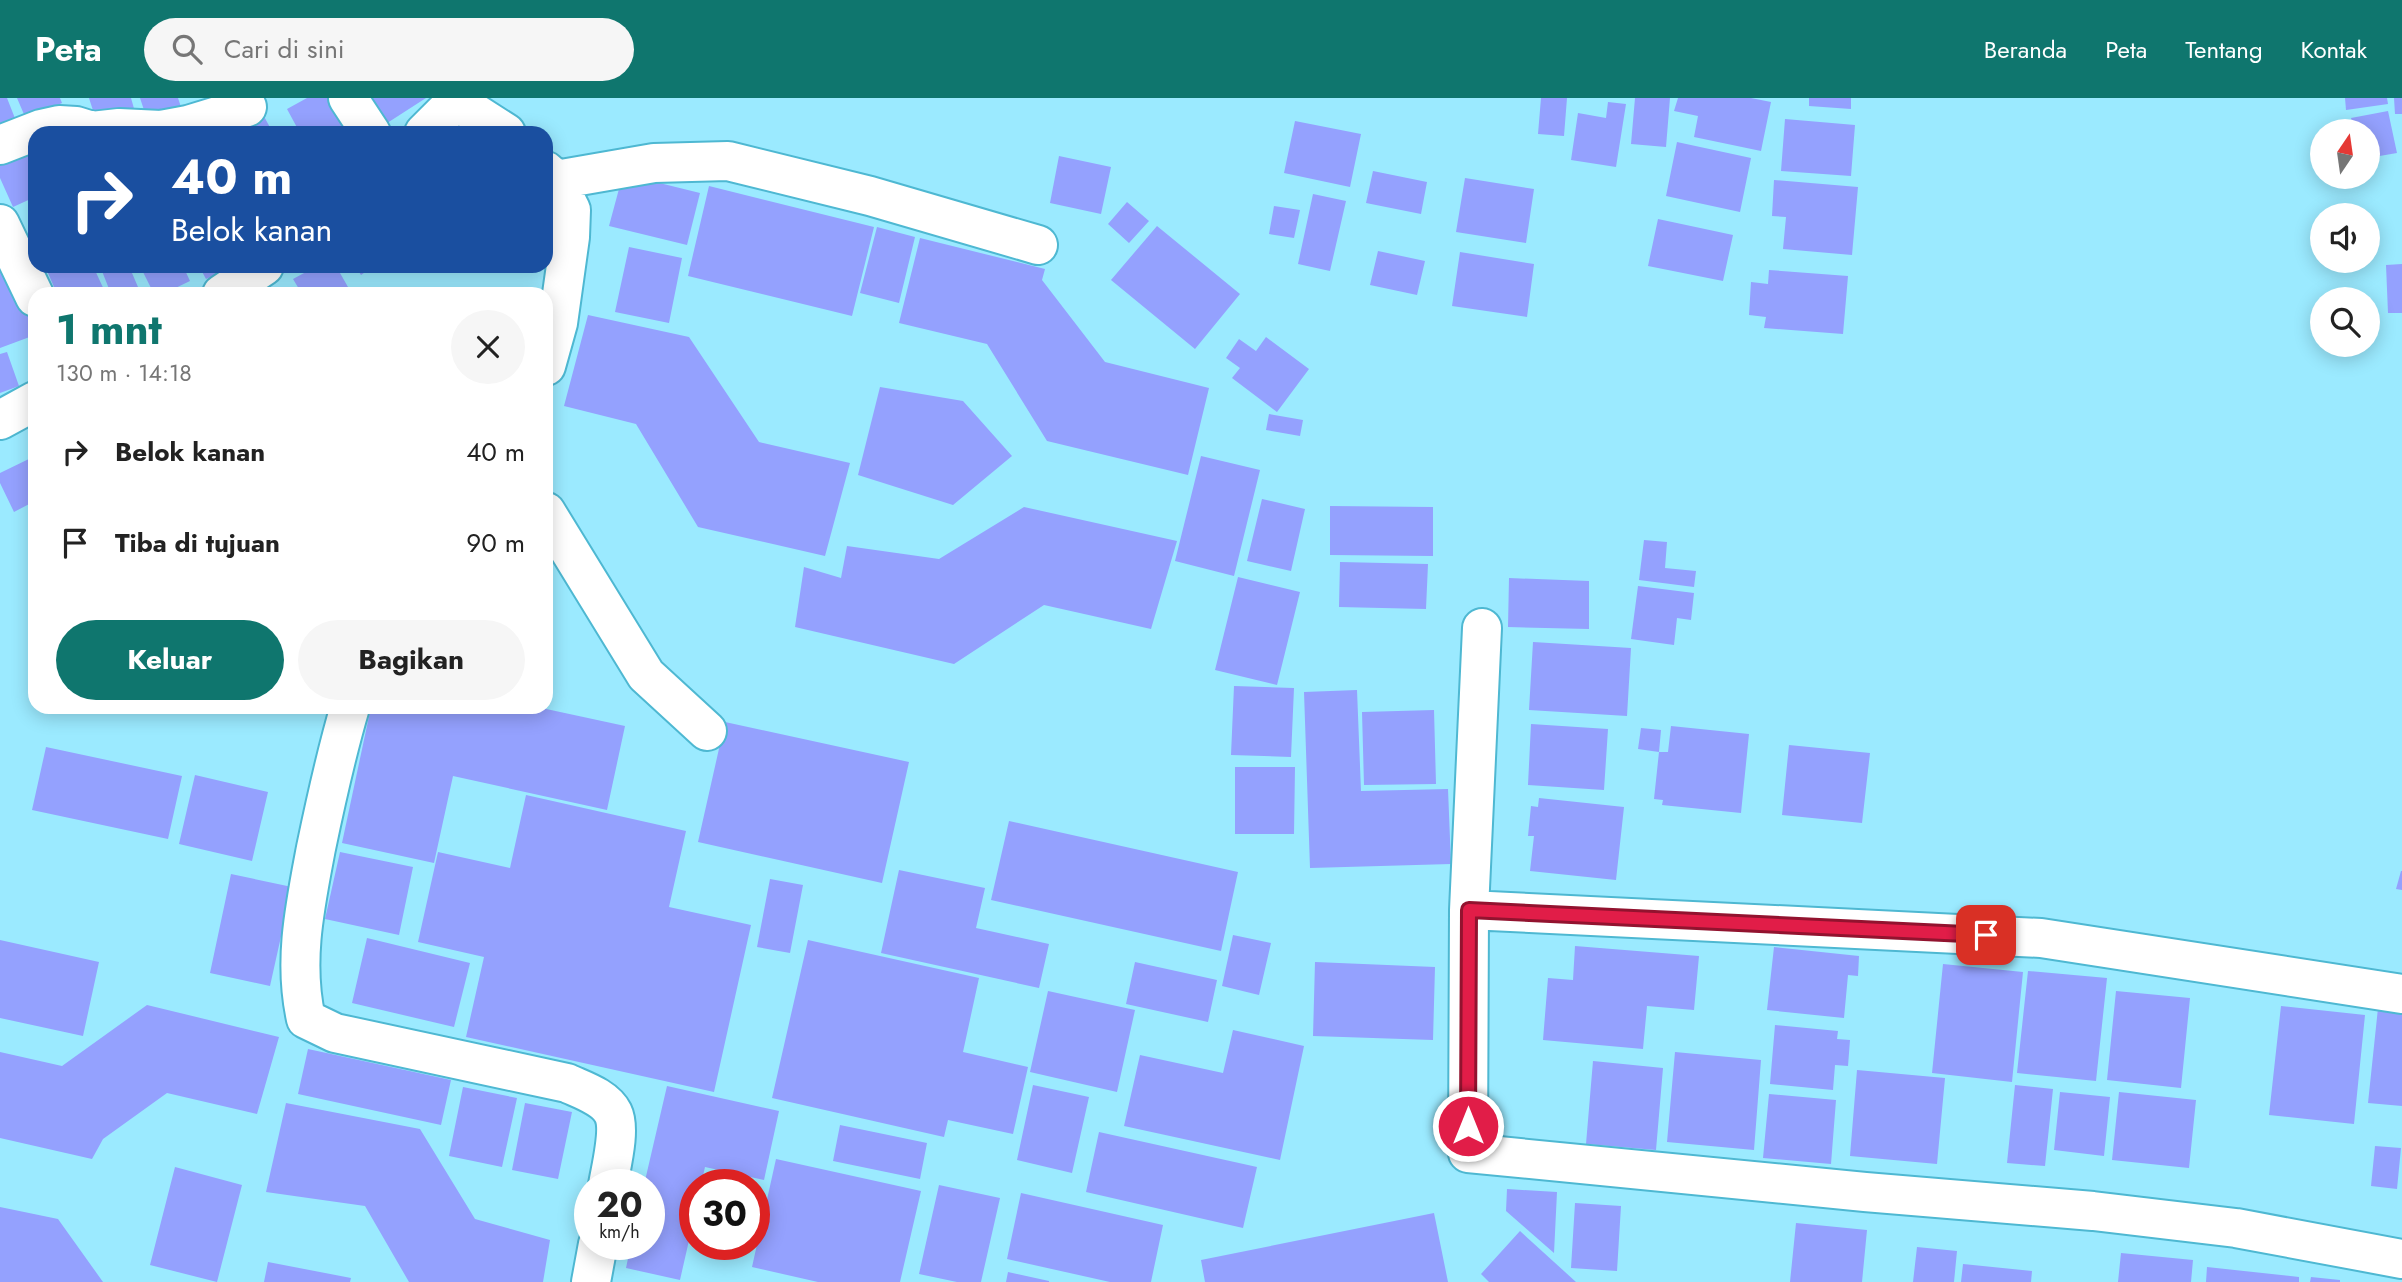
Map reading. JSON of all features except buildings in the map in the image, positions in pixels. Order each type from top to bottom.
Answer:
[{"type":"street","points":[[348,98],[366,126]]},
{"type":"street","points":[[431,126],[458,100],[496,126]]},
{"type":"street","points":[[183,126],[247,107]]},
{"type":"street","points":[[54,126],[76,126]]},
{"type":"street","points":[[0,145],[28,134]]},
{"type":"street","points":[[553,175],[654,163],[728,161],[870,196],[1038,245]]},
{"type":"street","points":[[553,178],[571,210],[570,237],[553,341]]},
{"type":"street","points":[[0,224],[30,287]]},
{"type":"street","points":[[232,287],[254,273]]},
{"type":"street","points":[[0,420],[28,405]]},
{"type":"street","points":[[553,523],[646,675],[707,732]]},
{"type":"street","points":[[1482,628],[1469,910],[1468,1153],[1865,1192],[2093,1211],[2236,1228],[2402,1259]]},
{"type":"street","points":[[348,714],[333,761],[301,930],[299,990],[306,1018],[335,1033],[567,1083],[597,1097],[613,1113],[615,1135],[610,1169]]},
{"type":"street","points":[[1469,910],[2041,938],[2402,994]]},
{"type":"street","points":[[591,1282],[595,1260]]},
{"type":"route","points":[[1468,1126],[1469,910],[1986,935]]}]
